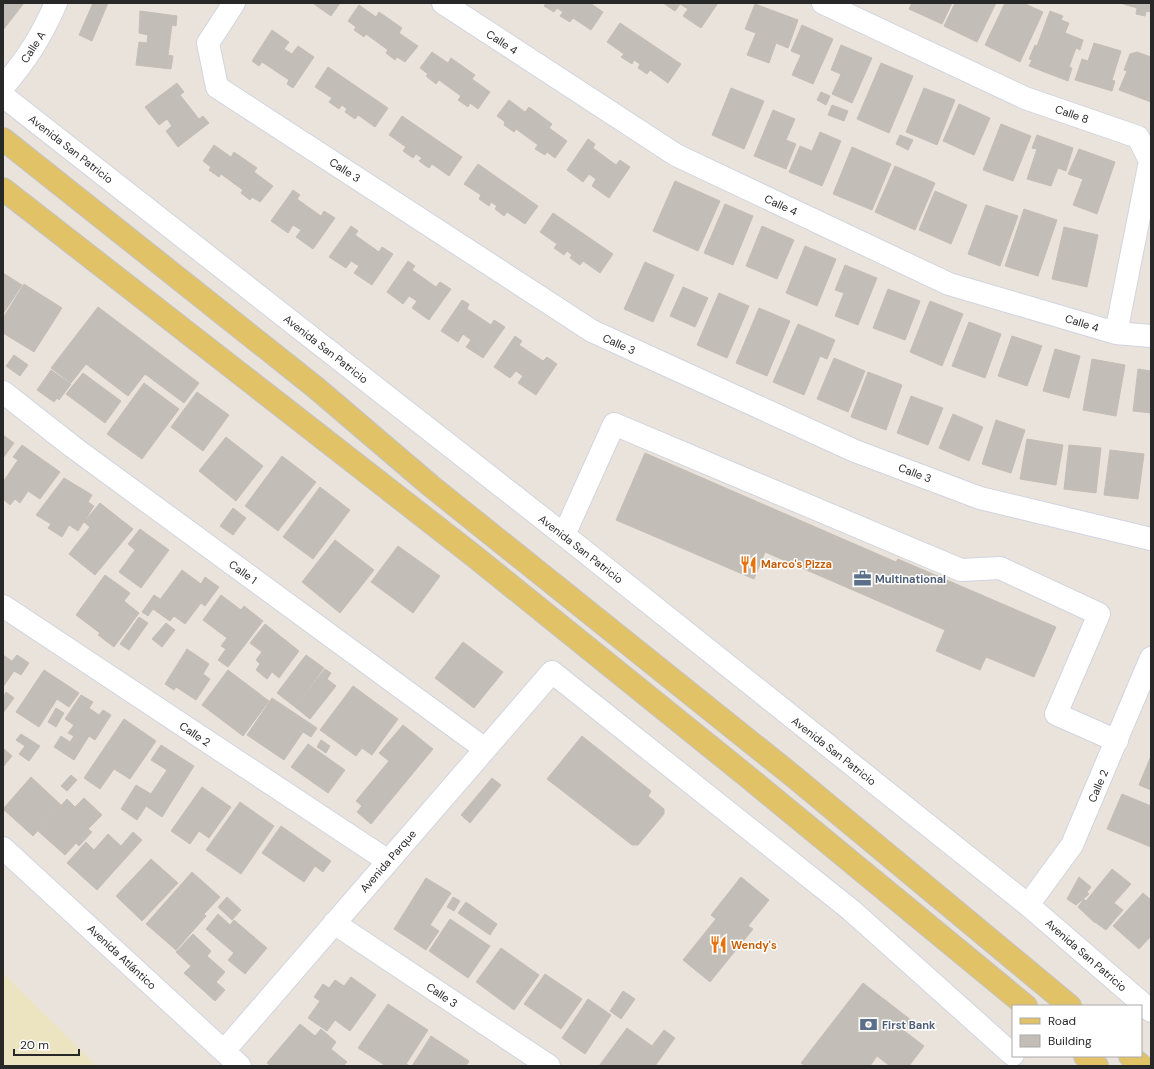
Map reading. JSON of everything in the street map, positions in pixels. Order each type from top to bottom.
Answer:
[{"type":"main road","points":[[3,139],[297,373],[431,486],[805,786],[1069,1005]]},
{"type":"main road","points":[[3,189],[474,556],[748,777],[1025,1005]]},
{"type":"main road","points":[[1086,1057],[1097,1066]]},
{"type":"main road","points":[[1131,1057],[1142,1066]]},
{"type":"street","name":"Calle A","points":[[3,87],[17,71],[38,42],[56,3]]},
{"type":"street","name":"Calle 3","points":[[234,3],[208,43],[217,87],[592,331],[855,451],[972,495],[1151,539]]},
{"type":"street","name":"Calle 4","points":[[443,3],[676,155],[949,284],[1116,333],[1151,336]]},
{"type":"street","name":"Calle 8","points":[[823,3],[1025,98],[1138,137],[1150,161],[1116,333]]},
{"type":"street","name":"Avenida San Patricio","points":[[3,96],[564,535],[1028,905],[1151,1011]]},
{"type":"street","name":"Calle 1","points":[[3,392],[74,447],[485,749]]},
{"type":"street","points":[[564,535],[614,424],[961,570],[1000,568],[1099,614],[1056,714],[1117,741]]},
{"type":"street","name":"Calle 2","points":[[3,606],[388,861]]},
{"type":"street","name":"Calle 2","points":[[1028,905],[1072,845],[1151,658]]},
{"type":"street","name":"Avenida Parque","points":[[224,1051],[552,672],[851,910],[1012,1054]]},
{"type":"street","name":"Avenida Atlántico","points":[[3,848],[240,1066]]},
{"type":"street","name":"Calle 3","points":[[334,923],[549,1066]]},
{"type":"street","points":[[1015,1057],[1025,1066]]},
{"type":"sand","points":[[3,973],[97,1066],[3,1066]]},
{"type":"building","points":[[3,3],[24,3],[3,30]]},
{"type":"building","points":[[93,3],[108,3],[92,41],[79,35]]},
{"type":"building","points":[[314,3],[340,3],[331,16]]},
{"type":"building","points":[[546,3],[590,3],[603,12],[591,30],[573,18],[570,22],[560,16],[563,12],[557,8],[554,12],[544,6]]},
{"type":"building","points":[[663,3],[718,3],[701,28],[683,16],[688,9],[680,4],[675,11]]},
{"type":"building","points":[[912,3],[952,3],[942,24],[909,9]]},
{"type":"building","points":[[955,3],[996,3],[977,42],[944,26]]},
{"type":"building","points":[[1005,3],[1023,3],[1043,12],[1020,62],[985,45]]},
{"type":"building","points":[[1120,3],[1151,3],[1151,12],[1146,11],[1145,16],[1136,14],[1137,8]]},
{"type":"building","points":[[755,4],[798,20],[788,48],[776,43],[769,63],[747,55],[756,33],[745,29]]},
{"type":"building","points":[[359,5],[376,17],[379,12],[402,28],[399,33],[418,46],[405,62],[397,57],[395,60],[386,53],[388,50],[366,34],[364,37],[354,30],[356,27],[348,21]]},
{"type":"building","points":[[140,11],[177,16],[176,26],[172,25],[168,55],[173,56],[171,69],[136,65],[139,42],[147,43],[148,35],[139,33]]},
{"type":"building","points":[[1050,11],[1063,16],[1061,20],[1069,23],[1065,33],[1083,40],[1080,50],[1076,48],[1069,67],[1072,68],[1068,81],[1029,66],[1032,60],[1029,59],[1035,45],[1037,46]]},
{"type":"building","points":[[620,23],[681,64],[668,83],[650,70],[647,74],[638,68],[640,64],[634,60],[632,64],[621,57],[624,54],[607,42]]},
{"type":"building","points":[[802,25],[833,39],[813,84],[792,75],[801,55],[791,51]]},
{"type":"building","points":[[272,30],[289,42],[284,49],[292,54],[298,46],[314,57],[293,88],[287,84],[289,80],[262,62],[259,66],[252,61]]},
{"type":"building","points":[[1094,43],[1121,51],[1112,80],[1115,81],[1112,91],[1075,80],[1082,59],[1088,61]]},
{"type":"building","points":[[841,45],[872,58],[852,103],[832,94],[841,74],[831,70]]},
{"type":"building","points":[[432,52],[448,63],[451,58],[475,75],[472,79],[490,92],[478,109],[470,103],[468,107],[458,100],[461,96],[439,80],[436,84],[426,76],[428,74],[420,68]]},
{"type":"building","points":[[1137,52],[1151,57],[1151,102],[1119,90],[1127,71],[1124,70],[1130,54]]},
{"type":"building","points":[[881,63],[913,76],[889,133],[857,119]]},
{"type":"building","points":[[328,67],[388,108],[375,127],[358,115],[355,119],[345,112],[347,109],[342,105],[339,109],[329,102],[332,98],[315,87]]},
{"type":"building","points":[[177,83],[184,92],[180,95],[199,119],[203,116],[209,123],[178,147],[166,131],[172,126],[167,119],[159,125],[145,107]]},
{"type":"building","points":[[731,88],[764,101],[744,149],[712,135]]},
{"type":"building","points":[[924,88],[955,100],[937,145],[906,132]]},
{"type":"building","points":[[821,92],[830,96],[826,105],[817,100]]},
{"type":"building","points":[[509,100],[525,112],[529,107],[552,124],[549,128],[567,141],[555,158],[547,152],[545,155],[535,149],[538,145],[516,129],[514,132],[504,125],[505,122],[497,116]]},
{"type":"building","points":[[959,104],[990,118],[974,155],[943,141]]},
{"type":"building","points":[[832,105],[848,111],[844,121],[828,115]]},
{"type":"building","points":[[773,110],[795,119],[786,140],[796,144],[786,169],[754,156]]},
{"type":"building","points":[[402,116],[462,157],[449,176],[432,164],[429,168],[419,161],[422,158],[416,154],[413,158],[403,151],[406,147],[389,135]]},
{"type":"building","points":[[1001,124],[1031,136],[1013,181],[983,170]]},
{"type":"building","points":[[820,132],[841,141],[822,186],[789,172],[800,146],[812,151]]},
{"type":"building","points":[[900,135],[913,140],[908,150],[896,144]]},
{"type":"building","points":[[1037,135],[1073,148],[1066,171],[1058,168],[1051,186],[1027,179],[1037,149],[1032,148]]},
{"type":"building","points":[[588,139],[595,144],[593,148],[616,165],[620,160],[630,167],[609,198],[592,186],[596,179],[589,174],[583,182],[567,170]]},
{"type":"building","points":[[214,145],[231,157],[234,152],[257,168],[254,172],[273,186],[260,202],[252,197],[250,200],[241,193],[243,190],[221,174],[219,177],[209,170],[211,167],[203,161]]},
{"type":"building","points":[[852,147],[891,164],[872,210],[833,194]]},
{"type":"building","points":[[1079,149],[1115,162],[1097,214],[1073,205],[1083,179],[1068,174]]},
{"type":"building","points":[[478,164],[538,206],[525,224],[507,212],[504,216],[495,209],[497,206],[491,202],[489,206],[479,199],[481,195],[464,184]]},
{"type":"building","points":[[895,166],[935,183],[915,230],[875,212]]},
{"type":"building","points":[[675,181],[720,201],[698,251],[653,231]]},
{"type":"building","points":[[293,190],[300,195],[297,199],[321,216],[324,211],[335,218],[313,249],[296,237],[301,230],[293,225],[288,233],[271,221]]},
{"type":"building","points":[[935,191],[967,205],[951,244],[919,230]]},
{"type":"building","points":[[725,204],[753,216],[733,265],[704,253]]},
{"type":"building","points":[[986,205],[1018,216],[1000,266],[968,254]]},
{"type":"building","points":[[1024,209],[1057,220],[1038,276],[1005,266]]},
{"type":"building","points":[[553,213],[613,254],[600,273],[583,261],[580,265],[570,258],[572,255],[567,251],[564,255],[554,248],[557,244],[540,232]]},
{"type":"building","points":[[351,226],[358,231],[355,235],[379,252],[382,247],[393,254],[372,285],[354,273],[359,266],[351,261],[346,268],[329,257]]},
{"type":"building","points":[[762,226],[794,240],[777,279],[746,266]]},
{"type":"building","points":[[1064,227],[1098,235],[1087,287],[1052,279]]},
{"type":"building","points":[[805,246],[836,259],[817,306],[786,293]]},
{"type":"building","points":[[408,261],[415,266],[412,270],[436,287],[440,282],[451,289],[429,320],[412,308],[417,301],[409,296],[403,304],[387,292]]},
{"type":"building","points":[[645,262],[674,275],[653,322],[624,309]]},
{"type":"building","points":[[845,265],[877,278],[858,325],[835,316],[844,293],[835,290]]},
{"type":"building","points":[[3,273],[22,285],[3,314]]},
{"type":"building","points":[[24,284],[62,308],[34,352],[3,333],[3,318]]},
{"type":"building","points":[[683,287],[708,298],[695,327],[670,316]]},
{"type":"building","points":[[888,289],[920,301],[905,340],[873,328]]},
{"type":"building","points":[[719,293],[749,306],[727,358],[697,345]]},
{"type":"building","points":[[462,300],[469,304],[467,309],[491,325],[494,320],[505,327],[483,358],[466,347],[471,340],[463,334],[458,342],[441,331]]},
{"type":"building","points":[[930,301],[963,314],[942,366],[910,352]]},
{"type":"building","points":[[98,307],[199,383],[184,403],[145,374],[128,396],[86,364],[71,383],[51,368]]},
{"type":"building","points":[[759,308],[790,321],[767,376],[736,363]]},
{"type":"building","points":[[969,322],[1001,334],[985,378],[952,366]]},
{"type":"building","points":[[798,324],[835,340],[827,359],[820,356],[804,395],[773,382]]},
{"type":"building","points":[[515,336],[522,341],[519,345],[543,361],[547,357],[557,364],[536,395],[518,383],[523,376],[516,371],[510,378],[494,367]]},
{"type":"building","points":[[1012,336],[1042,346],[1027,386],[998,376]]},
{"type":"building","points":[[1055,349],[1080,356],[1069,398],[1043,391]]},
{"type":"building","points":[[14,355],[28,365],[20,376],[6,366]]},
{"type":"building","points":[[834,358],[865,371],[848,412],[817,399]]},
{"type":"building","points":[[1092,359],[1125,365],[1116,416],[1083,410]]},
{"type":"building","points":[[1138,369],[1151,371],[1151,413],[1133,411]]},
{"type":"building","points":[[51,370],[71,384],[59,400],[57,398],[54,402],[37,390]]},
{"type":"building","points":[[868,372],[902,385],[886,430],[851,417]]},
{"type":"building","points":[[83,373],[121,401],[105,423],[66,394]]},
{"type":"building","points":[[144,383],[179,409],[142,459],[107,434]]},
{"type":"building","points":[[197,392],[229,415],[203,451],[171,427]]},
{"type":"building","points":[[911,396],[943,408],[928,445],[897,433]]},
{"type":"building","points":[[953,414],[983,427],[969,461],[939,448]]},
{"type":"building","points":[[996,420],[1025,430],[1011,473],[982,464]]},
{"type":"building","points":[[3,435],[14,443],[3,458]]},
{"type":"building","points":[[226,437],[263,466],[236,501],[199,471]]},
{"type":"building","points":[[1027,439],[1063,445],[1056,485],[1020,479]]},
{"type":"building","points":[[22,445],[60,472],[40,499],[28,491],[20,503],[15,499],[10,505],[3,499],[3,482],[18,460],[13,457]]},
{"type":"building","points":[[1069,445],[1101,448],[1096,493],[1064,489]]},
{"type":"building","points":[[1110,450],[1144,454],[1138,499],[1104,495]]},
{"type":"building","points":[[645,453],[896,562],[898,559],[1056,627],[1034,677],[986,657],[980,670],[936,651],[945,630],[765,552],[754,579],[616,520]]},
{"type":"building","points":[[282,456],[316,482],[278,531],[245,506]]},
{"type":"building","points":[[64,478],[92,495],[88,502],[94,506],[78,531],[69,525],[62,537],[48,528],[51,524],[36,515]]},
{"type":"building","points":[[320,487],[350,510],[313,559],[283,537]]},
{"type":"building","points":[[100,503],[133,529],[95,575],[69,554],[90,527],[84,522]]},
{"type":"building","points":[[233,508],[246,518],[233,535],[220,526]]},
{"type":"building","points":[[140,529],[169,550],[141,588],[119,572],[135,550],[128,544]]},
{"type":"building","points":[[335,540],[374,570],[340,613],[302,582]]},
{"type":"building","points":[[398,546],[440,576],[413,613],[371,582]]},
{"type":"building","points":[[182,570],[201,584],[205,577],[219,587],[205,606],[201,603],[185,624],[174,616],[170,621],[153,609]]},
{"type":"building","points":[[105,575],[130,593],[124,601],[139,613],[114,647],[98,635],[100,633],[76,615]]},
{"type":"building","points":[[154,595],[160,599],[148,616],[142,612]]},
{"type":"building","points":[[221,595],[241,610],[244,606],[263,621],[228,667],[218,660],[226,649],[221,646],[227,638],[203,620]]},
{"type":"building","points":[[139,617],[148,623],[129,650],[120,644]]},
{"type":"building","points":[[166,623],[175,630],[162,647],[152,639]]},
{"type":"building","points":[[265,624],[299,651],[279,678],[272,672],[267,679],[256,670],[260,664],[256,660],[262,652],[250,643]]},
{"type":"building","points":[[463,642],[503,672],[474,708],[435,678]]},
{"type":"building","points":[[187,649],[209,664],[203,674],[210,679],[196,700],[176,687],[174,690],[165,684]]},
{"type":"building","points":[[3,655],[12,661],[17,655],[29,663],[21,675],[14,671],[3,687]]},
{"type":"building","points":[[306,655],[324,668],[295,707],[277,693]]},
{"type":"building","points":[[325,669],[331,673],[327,679],[336,686],[310,719],[295,707]]},
{"type":"building","points":[[44,670],[79,693],[69,707],[57,699],[39,727],[16,712]]},
{"type":"building","points":[[228,670],[269,701],[243,736],[202,705]]},
{"type":"building","points":[[353,686],[398,719],[372,755],[362,748],[356,756],[320,730]]},
{"type":"building","points":[[6,692],[14,698],[3,713],[3,697]]},
{"type":"building","points":[[81,695],[93,702],[89,708],[99,715],[103,710],[111,715],[95,740],[89,736],[74,760],[54,747],[61,736],[70,742],[74,736],[68,733],[74,725],[65,719]]},
{"type":"building","points":[[272,698],[317,728],[311,737],[303,732],[284,760],[247,735]]},
{"type":"building","points":[[56,708],[64,713],[56,727],[48,722]]},
{"type":"building","points":[[124,719],[156,741],[130,779],[114,769],[100,789],[84,778]]},
{"type":"building","points":[[403,725],[433,749],[371,824],[357,812],[362,806],[356,801],[389,761],[379,753]]},
{"type":"building","points":[[21,734],[40,746],[29,761],[19,754],[25,746],[16,740]]},
{"type":"building","points":[[582,736],[651,791],[648,796],[664,809],[664,814],[638,845],[632,845],[547,779]]},
{"type":"building","points":[[321,740],[330,746],[326,753],[317,747]]},
{"type":"building","points":[[308,744],[345,770],[328,793],[291,767]]},
{"type":"building","points":[[161,745],[194,766],[162,817],[146,806],[137,820],[121,809],[136,785],[151,794],[167,770],[151,760]]},
{"type":"building","points":[[3,748],[12,756],[3,767]]},
{"type":"building","points":[[1151,756],[1151,790],[1139,785]]},
{"type":"building","points":[[71,775],[77,780],[67,791],[61,786]]},
{"type":"building","points":[[31,777],[61,805],[33,836],[3,809]]},
{"type":"building","points":[[492,778],[501,785],[470,823],[461,815]]},
{"type":"building","points":[[202,787],[231,807],[209,838],[199,831],[190,844],[171,831]]},
{"type":"building","points":[[1122,794],[1151,806],[1151,847],[1107,829]]},
{"type":"building","points":[[84,798],[102,815],[88,829],[92,832],[79,846],[76,843],[65,855],[38,831],[67,799],[75,807]]},
{"type":"building","points":[[240,802],[274,826],[241,874],[206,850]]},
{"type":"building","points":[[281,826],[331,861],[323,872],[315,866],[304,882],[262,853]]},
{"type":"building","points":[[133,832],[142,840],[97,890],[67,863],[86,842],[94,850],[108,834],[121,846]]},
{"type":"building","points":[[151,859],[178,883],[142,921],[116,896]]},
{"type":"building","points":[[1112,869],[1131,884],[1114,903],[1123,910],[1106,930],[1095,923],[1078,907],[1084,899],[1086,901]]},
{"type":"building","points":[[192,872],[220,897],[204,914],[206,916],[176,950],[146,924]]},
{"type":"building","name":"Wendy's","points":[[741,877],[769,900],[748,926],[753,929],[710,982],[683,960],[716,919],[711,915]]},
{"type":"building","points":[[1079,877],[1091,887],[1087,892],[1089,894],[1076,905],[1067,899]]},
{"type":"building","points":[[426,878],[451,893],[430,925],[439,931],[426,950],[394,929]]},
{"type":"building","points":[[1143,893],[1151,900],[1151,936],[1139,949],[1113,926]]},
{"type":"building","points":[[227,897],[241,910],[232,920],[218,907]]},
{"type":"building","points":[[453,897],[460,901],[454,911],[447,907]]},
{"type":"building","points":[[466,902],[497,924],[490,935],[458,913]]},
{"type":"building","points":[[218,914],[230,925],[234,920],[267,948],[245,974],[228,960],[234,953],[206,929]]},
{"type":"building","points":[[450,919],[490,946],[468,978],[429,951]]},
{"type":"building","points":[[193,934],[211,951],[207,956],[225,972],[216,982],[225,990],[215,1001],[184,973],[191,966],[176,952]]},
{"type":"building","points":[[501,948],[539,975],[514,1010],[476,982]]},
{"type":"building","points":[[545,974],[582,999],[561,1029],[524,1004]]},
{"type":"building","points":[[351,977],[376,995],[350,1031],[335,1020],[327,1031],[308,1018],[320,1001],[314,997],[323,984],[329,988],[335,980],[344,986]]},
{"type":"building","name":"First Bank","points":[[863,983],[911,1020],[903,1030],[924,1046],[909,1066],[890,1066],[877,1056],[870,1066],[805,1066],[801,1063]]},
{"type":"building","points":[[623,991],[635,999],[621,1019],[610,1011]]},
{"type":"building","points":[[588,999],[611,1015],[585,1054],[562,1038]]},
{"type":"building","points":[[388,1004],[428,1030],[406,1064],[410,1066],[386,1066],[358,1048]]},
{"type":"building","points":[[300,1024],[315,1036],[321,1029],[336,1042],[331,1049],[347,1062],[343,1066],[271,1066],[267,1063]]},
{"type":"building","points":[[627,1028],[652,1046],[664,1030],[675,1038],[655,1066],[599,1066]]},
{"type":"building","points":[[431,1036],[469,1061],[466,1066],[412,1066]]},
{"type":"place","name":"Marco's Pizza","points":[[748,564]]},
{"type":"place","name":"Multinational","points":[[862,579]]},
{"type":"place","name":"Wendy's","points":[[718,945]]},
{"type":"place","name":"First Bank","points":[[869,1025]]}]
